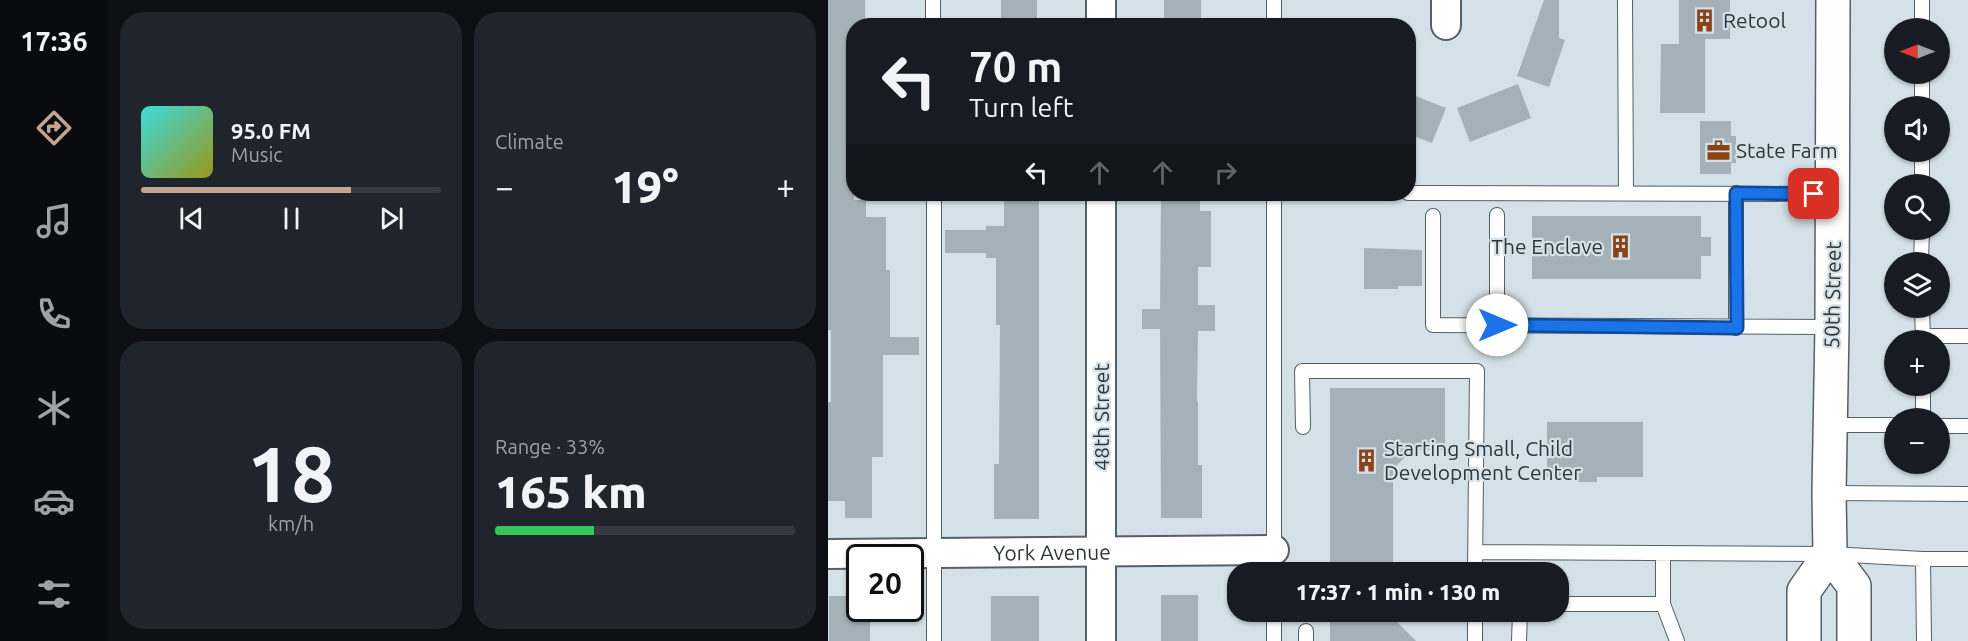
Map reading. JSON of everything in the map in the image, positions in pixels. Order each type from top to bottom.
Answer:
[{"type":"main road","name":"50th Street","points":[[1830,554],[1828,493],[1832,327],[1833,0]]},
{"type":"main road","points":[[1803,641],[1804,591],[1830,554],[1854,586],[1854,641]]},
{"type":"street","points":[[1101,0],[1101,18]]},
{"type":"street","name":"48th Street","points":[[1101,201],[1101,641]]},
{"type":"street","name":"York Avenue","points":[[828,554],[1101,552],[1274,562]]},
{"type":"lane","points":[[933,0],[933,18]]},
{"type":"lane","points":[[1274,0],[1274,18]]},
{"type":"lane","points":[[1625,0],[1626,193]]},
{"type":"lane","points":[[1922,0],[1922,18]]},
{"type":"lane","points":[[1416,193],[1833,194]]},
{"type":"lane","points":[[1736,193],[1737,328]]},
{"type":"lane","points":[[934,201],[934,641]]},
{"type":"lane","points":[[1274,201],[1274,562]]},
{"type":"lane","points":[[1497,215],[1497,325]]},
{"type":"lane","points":[[1433,216],[1433,325],[1832,327]]},
{"type":"lane","points":[[1950,337],[1968,336]]},
{"type":"lane","points":[[1303,427],[1302,371],[1476,371],[1476,562]]},
{"type":"lane","points":[[1830,425],[1884,425]]},
{"type":"lane","points":[[1950,426],[1968,426]]},
{"type":"lane","points":[[1828,493],[1968,494]]},
{"type":"lane","points":[[1476,552],[1830,554],[1968,559]]},
{"type":"lane","points":[[1663,554],[1663,604],[1677,641]]},
{"type":"lane","points":[[1923,559],[1924,641]]},
{"type":"lane","points":[[1569,604],[1663,604]]},
{"type":"lane","points":[[1274,622],[1274,641]]},
{"type":"lane","points":[[1475,622],[1475,641]]},
{"type":"lane","points":[[1519,641],[1520,622]]},
{"type":"building","points":[[828,0],[865,0],[865,18],[846,18],[846,201],[866,201],[866,217],[886,217],[886,270],[890,270],[890,337],[919,337],[919,355],[883,355],[883,457],[872,457],[872,518],[845,518],[845,501],[828,501],[831,330],[828,330]]},
{"type":"building","points":[[1001,0],[1037,0],[1037,18],[1001,18]]},
{"type":"building","points":[[1164,0],[1201,0],[1201,18],[1164,18]]},
{"type":"building","points":[[1544,0],[1559,0],[1559,38],[1565,40],[1549,87],[1517,76]]},
{"type":"building","points":[[1679,0],[1730,0],[1730,39],[1705,39],[1705,113],[1660,113],[1661,44],[1679,44]]},
{"type":"building","points":[[1518,84],[1531,118],[1470,142],[1457,108]]},
{"type":"building","points":[[1416,96],[1446,108],[1432,143],[1416,137]]},
{"type":"building","name":"State Farm","points":[[1700,121],[1731,121],[1731,136],[1736,136],[1736,163],[1731,163],[1731,174],[1700,174]]},
{"type":"building","points":[[1004,201],[1039,201],[1039,519],[994,519],[994,464],[999,464],[1000,325],[996,325],[996,258],[986,258],[986,253],[945,253],[945,230],[986,230],[986,226],[1004,226]]},
{"type":"building","points":[[1161,201],[1200,201],[1200,211],[1211,211],[1211,267],[1198,267],[1198,305],[1215,305],[1215,331],[1198,331],[1198,465],[1202,465],[1202,518],[1161,518],[1160,329],[1142,329],[1142,309],[1160,309]]},
{"type":"building","name":"The Enclave","points":[[1532,216],[1701,216],[1701,237],[1711,237],[1711,256],[1701,256],[1701,279],[1532,279]]},
{"type":"building","points":[[1364,248],[1422,250],[1422,286],[1364,289]]},
{"type":"building","name":"Starting Small, Child Development Center","points":[[1330,388],[1445,388],[1445,450],[1412,450],[1393,469],[1393,562],[1330,562]]},
{"type":"building","points":[[1547,422],[1643,422],[1643,477],[1597,477],[1597,482],[1575,482],[1575,477],[1547,477]]},
{"type":"building","points":[[1161,595],[1198,595],[1198,641],[1161,641]]},
{"type":"building","points":[[829,596],[846,596],[846,622],[870,622],[870,641],[829,641]]},
{"type":"building","points":[[991,596],[1039,596],[1039,641],[991,641]]},
{"type":"building","points":[[1330,622],[1397,622],[1416,641],[1330,641]]},
{"type":"place","name":"Retool","points":[[1705,20]]},
{"type":"place","name":"State Farm","points":[[1718,150]]},
{"type":"place","name":"The Enclave","points":[[1621,246]]},
{"type":"place","name":"Starting Small, Child Development Center","points":[[1366,460]]},
{"type":"route","points":[[1497,325],[1737,328],[1736,193],[1814,194]]}]
